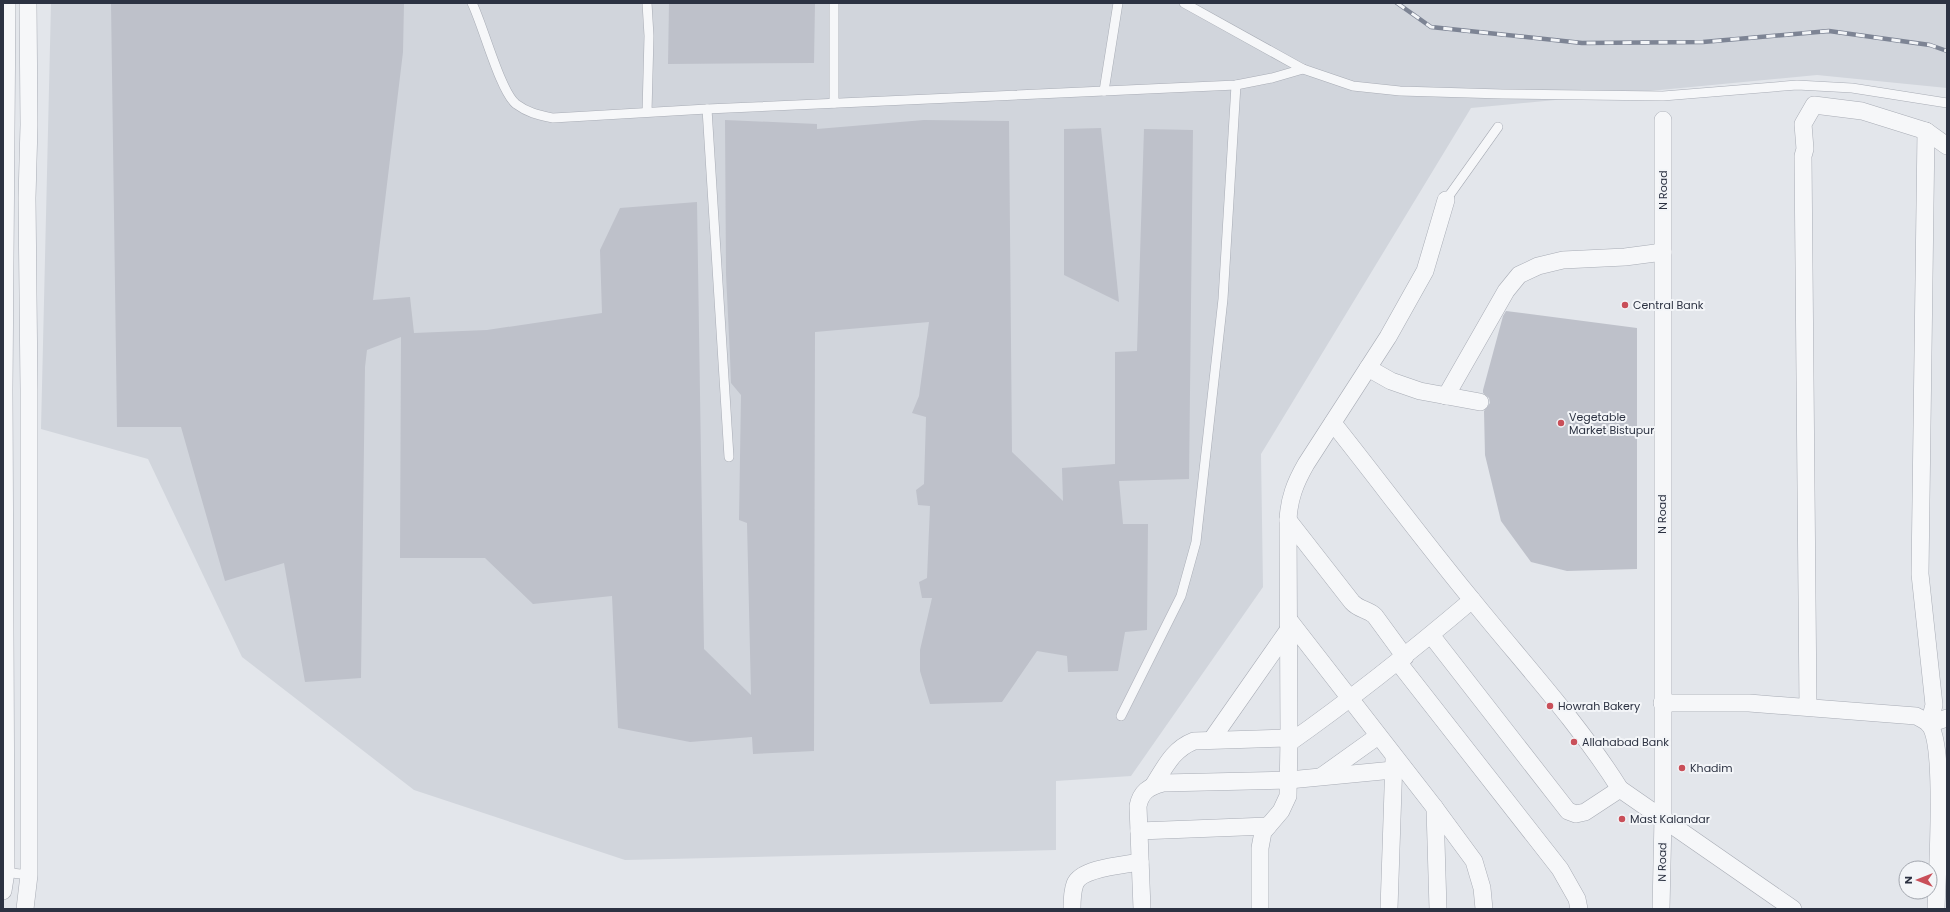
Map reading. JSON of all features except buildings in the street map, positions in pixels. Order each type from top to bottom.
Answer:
[{"type":"street","points":[[3,891],[5,872],[4,390],[7,3]]},
{"type":"street","points":[[25,909],[29,875],[29,389],[27,198],[29,125],[28,3]]},
{"type":"street","points":[[1808,708],[1803,164],[1805,149],[1803,124],[1814,105],[1862,111],[1926,131],[1947,146]]},
{"type":"street","name":"N Road","points":[[1661,909],[1663,818],[1663,120]]},
{"type":"street","points":[[5,124],[29,125]]},
{"type":"street","points":[[1926,131],[1920,574],[1934,705],[1929,724]]},
{"type":"street","points":[[1260,909],[1260,848],[1263,832],[1281,811],[1288,796],[1289,500],[1296,482],[1306,464],[1368,368],[1425,271],[1446,200]]},
{"type":"street","points":[[1446,396],[1506,291],[1519,275],[1538,266],[1563,260],[1625,257],[1663,252]]},
{"type":"street","points":[[1368,368],[1391,381],[1446,396],[1480,402]]},
{"type":"street","points":[[4,390],[29,389]]},
{"type":"street","points":[[1333,423],[1472,600],[1604,762],[1620,789],[1793,909]]},
{"type":"street","points":[[1288,520],[1357,608],[1371,612],[1376,616],[1402,660],[1560,869],[1577,899],[1579,909]]},
{"type":"street","points":[[1153,786],[1173,753],[1183,745],[1194,740],[1289,741],[1350,700],[1402,660],[1472,600]]},
{"type":"street","points":[[1288,624],[1378,736],[1393,762],[1435,808],[1474,861],[1482,888],[1484,909]]},
{"type":"street","points":[[1212,739],[1288,624]]},
{"type":"street","points":[[1431,635],[1568,811],[1576,814],[1585,812],[1620,789]]},
{"type":"street","points":[[1662,702],[1749,702],[1916,716],[1929,724],[1937,743],[1943,820],[1936,909]]},
{"type":"street","points":[[1929,724],[1947,718]]},
{"type":"street","points":[[1322,776],[1378,736]]},
{"type":"street","points":[[1142,909],[1138,806],[1140,797],[1145,790],[1163,783],[1289,780],[1322,776],[1393,762]]},
{"type":"street","points":[[1389,909],[1393,762]]},
{"type":"street","points":[[1435,808],[1438,909]]},
{"type":"street","points":[[1139,831],[1268,826]]},
{"type":"street","points":[[1072,909],[1075,884],[1082,876],[1096,870],[1140,862]]},
{"type":"lane","points":[[472,3],[503,84],[515,103],[532,114],[552,118],[707,109],[1236,85],[1272,78],[1303,69]]},
{"type":"lane","points":[[647,3],[649,36],[647,112]]},
{"type":"lane","points":[[834,3],[834,103]]},
{"type":"lane","points":[[1104,91],[1118,3]]},
{"type":"lane","points":[[1184,3],[1303,69],[1353,86],[1400,91],[1537,95],[1663,96],[1797,85],[1852,88],[1947,104]]},
{"type":"lane","points":[[1121,716],[1181,596],[1196,542],[1223,299],[1236,85]]},
{"type":"lane","points":[[707,109],[729,457]]},
{"type":"lane","points":[[1446,200],[1498,127]]},
{"type":"lane","points":[[5,872],[29,875]]},
{"type":"shaded area","points":[[51,3],[1947,3],[1947,88],[1817,75],[1471,108],[1261,454],[1263,587],[1131,776],[1056,781],[1056,850],[625,860],[414,790],[242,657],[148,459],[41,429]]},
{"type":"railway","points":[[1397,3],[1431,27],[1582,43],[1703,42],[1829,31],[1930,45],[1947,51]]},
{"type":"place","name":"Central Bank","points":[[1625,305]]},
{"type":"place","name":"Vegetable Market Bistupur","points":[[1561,423]]},
{"type":"place","name":"Howrah Bakery","points":[[1550,706]]},
{"type":"place","name":"Allahabad Bank","points":[[1574,742]]},
{"type":"place","name":"Khadim","points":[[1682,768]]},
{"type":"place","name":"Mast Kalandar","points":[[1622,819]]}]
